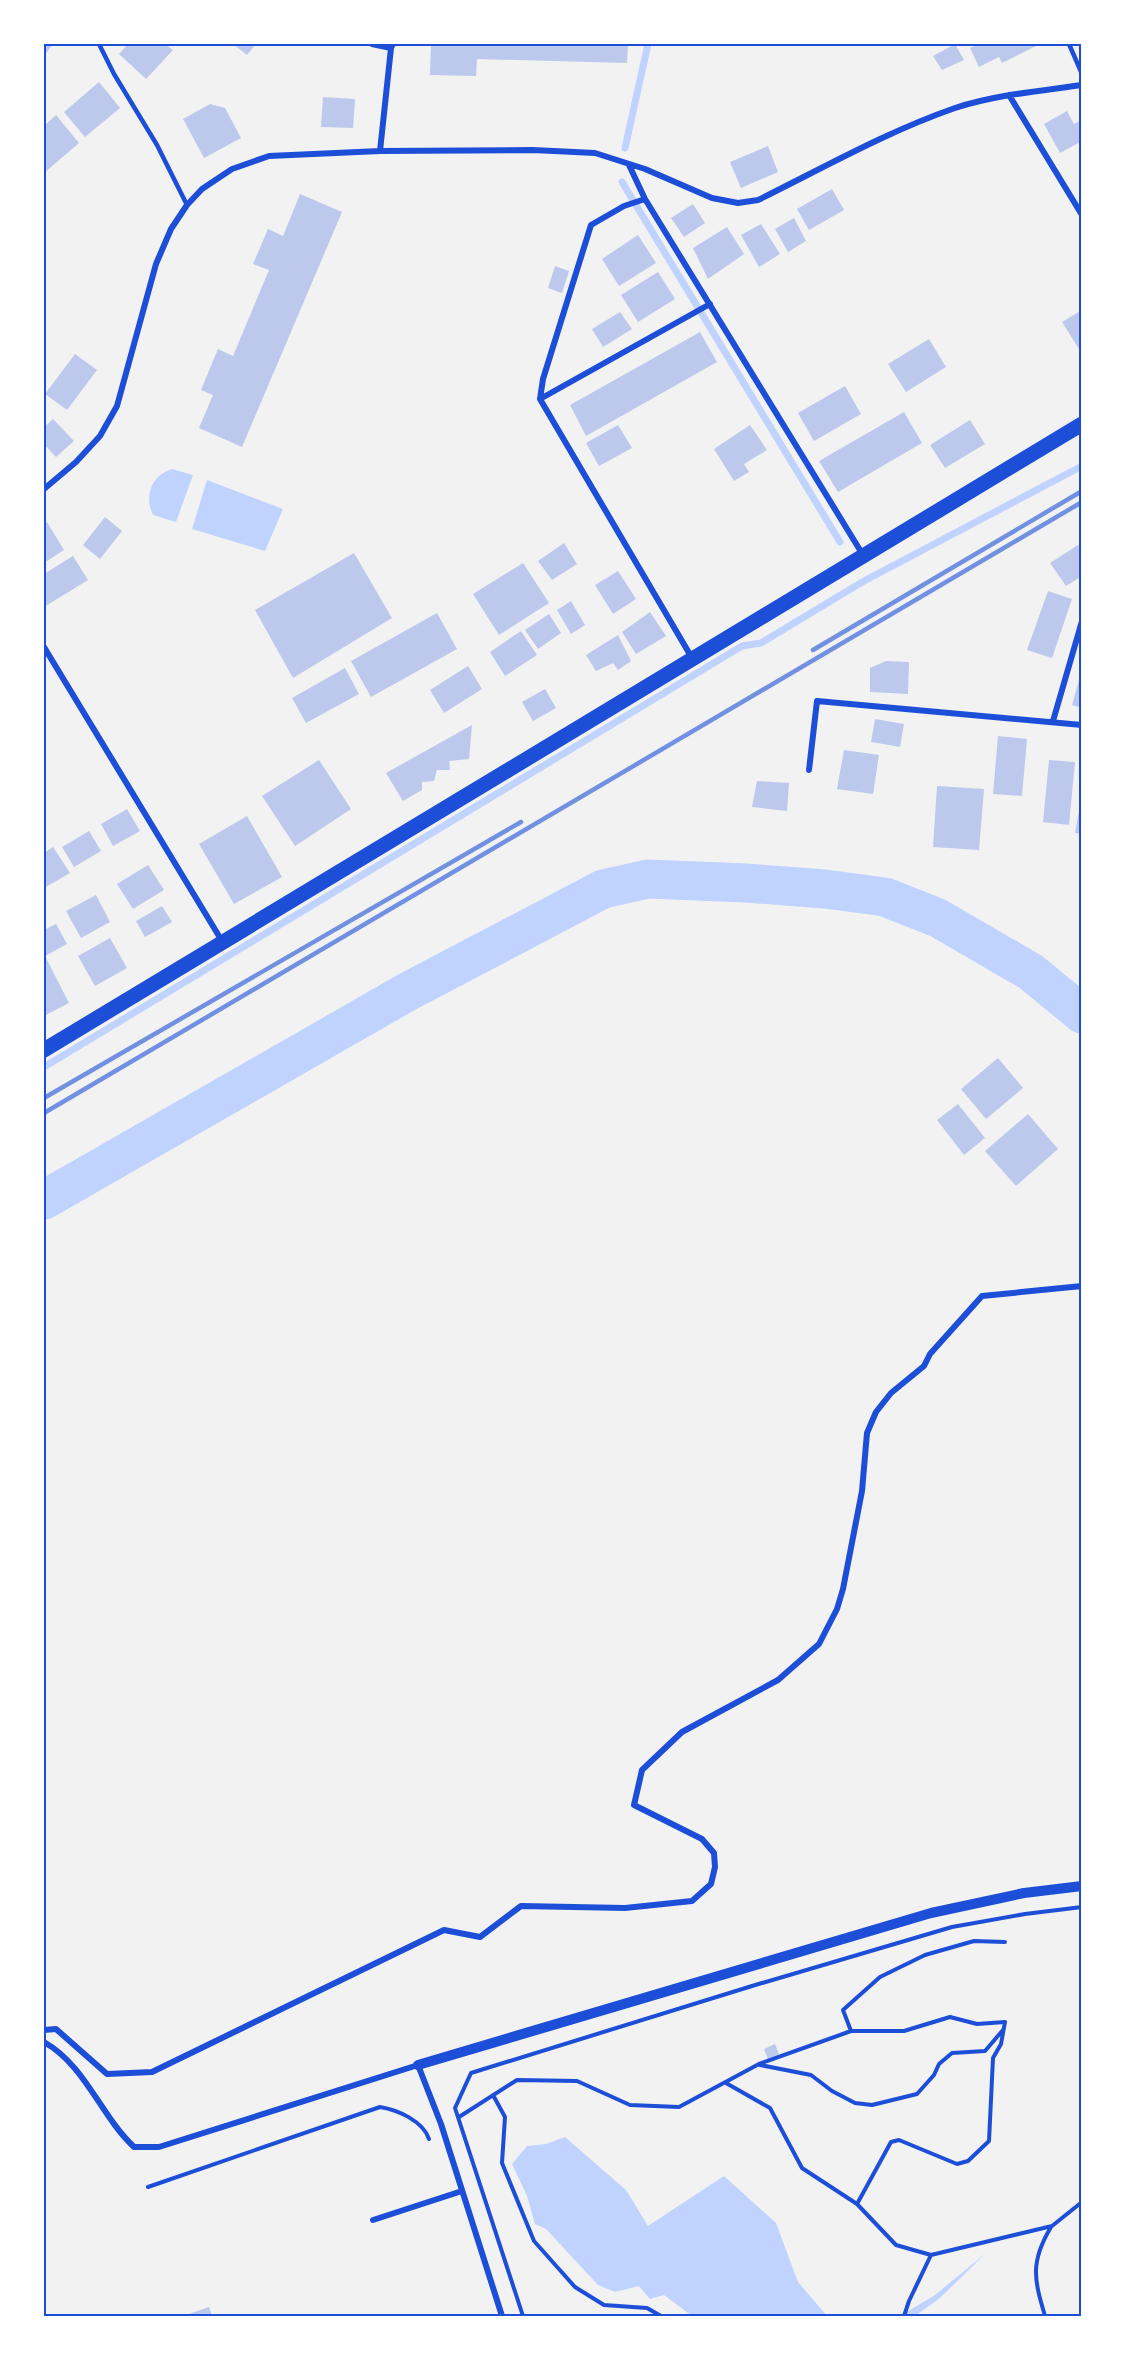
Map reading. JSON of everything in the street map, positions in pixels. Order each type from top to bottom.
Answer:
[{"type":"main road","points":[[44,1050],[1082,424]]},
{"type":"street","points":[[372,44],[392,46],[380,151]]},
{"type":"street","points":[[44,489],[76,462],[100,436],[117,406],[156,264],[171,229],[202,189],[232,169],[269,156],[380,151],[533,150],[595,153],[645,169],[712,198],[738,203],[758,200],[886,135],[956,108],[1009,95],[1082,85]]},
{"type":"street","points":[[1009,95],[1082,215]]},
{"type":"street","points":[[629,165],[642,200],[863,556]]},
{"type":"street","points":[[642,200],[624,206],[591,225],[543,379],[540,399],[692,659]]},
{"type":"street","points":[[540,399],[709,305]]},
{"type":"street","points":[[1053,721],[1082,621]]},
{"type":"street","points":[[44,647],[222,942]]},
{"type":"street","points":[[809,770],[817,701],[1082,725]]},
{"type":"street","points":[[44,2030],[56,2029],[107,2074],[152,2072],[444,1930],[480,1936],[521,1906],[625,1908],[692,1900],[711,1884],[715,1867],[714,1853],[702,1839],[634,1805],[642,1770],[682,1732],[778,1680],[819,1644],[837,1609],[843,1589],[862,1491],[867,1433],[876,1412],[891,1393],[924,1366],[930,1354],[982,1296],[1082,1286]]},
{"type":"street","points":[[44,2042],[76,2068],[123,2136],[134,2147],[159,2147],[418,2065],[931,1913],[1024,1893],[1082,1886]]},
{"type":"street","points":[[418,2065],[441,2124],[502,2316]]},
{"type":"street","points":[[373,2220],[462,2191]]},
{"type":"lane","points":[[99,44],[114,74],[157,145],[187,206]]},
{"type":"lane","points":[[1069,44],[1082,74]]},
{"type":"path","points":[[523,2316],[455,2108],[471,2073],[952,1927],[1082,1907]]},
{"type":"path","points":[[851,2031],[843,2010],[880,1977],[926,1955],[974,1941],[1005,1942]]},
{"type":"path","points":[[441,2124],[458,2117],[517,2080],[577,2081],[630,2105],[679,2107],[759,2064],[851,2031],[904,2031],[950,2017],[977,2024],[1005,2022],[1001,2044],[993,2058],[989,2141],[968,2161],[957,2164],[899,2140],[891,2142],[857,2204]]},
{"type":"path","points":[[759,2064],[811,2075],[831,2091],[855,2103],[872,2104],[917,2094],[934,2075],[939,2064],[952,2053],[985,2051],[1004,2030]]},
{"type":"path","points":[[725,2082],[770,2108],[802,2168],[857,2204],[896,2245],[931,2255],[1052,2226]]},
{"type":"path","points":[[493,2095],[505,2117],[502,2163],[534,2241],[575,2287],[604,2305],[647,2308],[661,2316]]},
{"type":"path","points":[[148,2187],[380,2107],[395,2109],[426,2130],[429,2141]]},
{"type":"path","points":[[1046,2316],[1035,2275],[1040,2246],[1052,2226],[1082,2202]]},
{"type":"path","points":[[904,2316],[931,2255]]},
{"type":"water","points":[[172,469],[193,475],[176,522],[153,515],[149,501],[154,481]]},
{"type":"water","points":[[207,480],[283,509],[265,551],[192,529]]},
{"type":"water","points":[[565,2137],[626,2190],[648,2226],[724,2176],[776,2223],[798,2282],[827,2316],[692,2316],[664,2295],[650,2299],[639,2286],[615,2292],[598,2285],[546,2229],[535,2224],[527,2196],[512,2164],[527,2146],[546,2144]]},
{"type":"water","points":[[986,2253],[940,2298],[915,2316],[900,2316],[935,2295]]},
{"type":"building","points":[[44,44],[53,44],[44,56]]},
{"type":"building","points":[[128,44],[165,44],[173,50],[146,79],[119,54]]},
{"type":"building","points":[[233,44],[256,44],[247,55]]},
{"type":"building","points":[[431,44],[628,44],[627,63],[477,59],[476,76],[430,75]]},
{"type":"building","points":[[955,44],[964,60],[942,70],[933,56]]},
{"type":"building","points":[[979,44],[1040,44],[1002,63],[999,57],[979,67],[970,48]]},
{"type":"building","points":[[99,82],[120,108],[85,137],[64,112]]},
{"type":"building","points":[[323,97],[355,99],[353,128],[321,127]]},
{"type":"building","points":[[210,104],[225,108],[241,138],[204,158],[183,119]]},
{"type":"building","points":[[1067,111],[1074,124],[1082,120],[1082,141],[1060,153],[1044,124]]},
{"type":"building","points":[[56,115],[79,143],[44,173],[44,126]]},
{"type":"building","points":[[768,146],[778,172],[741,188],[730,162]]},
{"type":"building","points":[[832,189],[844,210],[809,230],[797,209]]},
{"type":"building","points":[[300,194],[342,212],[242,447],[199,428],[213,395],[201,390],[218,349],[233,356],[269,270],[253,264],[268,229],[283,236]]},
{"type":"building","points":[[693,204],[705,223],[684,237],[671,218]]},
{"type":"building","points":[[794,218],[806,241],[788,252],[775,229]]},
{"type":"building","points":[[761,224],[780,254],[759,267],[741,235]]},
{"type":"building","points":[[727,227],[744,254],[708,279],[693,248]]},
{"type":"building","points":[[638,235],[656,263],[619,286],[602,259]]},
{"type":"building","points":[[555,266],[569,271],[562,293],[548,288]]},
{"type":"building","points":[[658,272],[675,299],[638,322],[621,295]]},
{"type":"building","points":[[1082,310],[1082,347],[1079,349],[1062,322]]},
{"type":"building","points":[[620,312],[632,329],[603,347],[592,329]]},
{"type":"building","points":[[700,332],[717,362],[586,436],[570,405]]},
{"type":"building","points":[[929,339],[946,367],[906,392],[888,364]]},
{"type":"building","points":[[75,354],[97,370],[67,410],[45,394]]},
{"type":"building","points":[[845,386],[861,414],[814,441],[798,413]]},
{"type":"building","points":[[904,412],[922,443],[838,492],[819,461]]},
{"type":"building","points":[[53,419],[74,441],[56,457],[44,444],[44,427]]},
{"type":"building","points":[[970,420],[985,444],[945,468],[930,445]]},
{"type":"building","points":[[618,425],[632,448],[599,466],[586,443]]},
{"type":"building","points":[[750,425],[767,450],[744,464],[749,472],[734,481],[714,449]]},
{"type":"building","points":[[105,517],[122,531],[100,559],[83,545]]},
{"type":"building","points":[[47,522],[64,550],[44,563],[44,524]]},
{"type":"building","points":[[564,543],[577,564],[552,580],[538,561]]},
{"type":"building","points":[[1078,545],[1082,550],[1082,576],[1066,586],[1050,563]]},
{"type":"building","points":[[354,553],[392,618],[293,678],[255,610]]},
{"type":"building","points":[[73,556],[88,580],[44,607],[44,574]]},
{"type":"building","points":[[523,563],[549,603],[499,635],[473,594]]},
{"type":"building","points":[[618,571],[636,599],[613,614],[595,585]]},
{"type":"building","points":[[1048,591],[1072,599],[1052,658],[1027,650]]},
{"type":"building","points":[[571,601],[585,625],[571,634],[557,610]]},
{"type":"building","points":[[650,612],[666,636],[636,654],[622,632]]},
{"type":"building","points":[[437,613],[457,649],[371,697],[351,661]]},
{"type":"building","points":[[549,614],[561,633],[538,649],[525,630]]},
{"type":"building","points":[[521,631],[537,655],[505,676],[490,652]]},
{"type":"building","points":[[618,635],[631,661],[618,670],[613,663],[596,671],[586,655]]},
{"type":"building","points":[[886,661],[909,662],[908,694],[870,692],[870,668]]},
{"type":"building","points":[[468,666],[482,689],[444,713],[430,690]]},
{"type":"building","points":[[345,668],[359,694],[306,723],[292,698]]},
{"type":"building","points":[[1079,680],[1082,681],[1082,708],[1072,705]]},
{"type":"building","points":[[545,689],[556,708],[533,721],[522,702]]},
{"type":"building","points":[[875,719],[904,724],[900,747],[871,742]]},
{"type":"building","points":[[472,725],[469,759],[449,761],[450,770],[437,770],[434,781],[422,782],[422,790],[403,801],[386,773]]},
{"type":"building","points":[[998,736],[1027,739],[1022,796],[993,794]]},
{"type":"building","points":[[844,750],[879,755],[873,794],[837,789]]},
{"type":"building","points":[[319,760],[351,809],[295,846],[262,796]]},
{"type":"building","points":[[1049,760],[1075,762],[1069,825],[1043,822]]},
{"type":"building","points":[[757,781],[789,783],[787,811],[752,807]]},
{"type":"building","points":[[937,786],[984,789],[979,850],[933,847]]},
{"type":"building","points":[[1080,806],[1082,806],[1082,834],[1075,833]]},
{"type":"building","points":[[127,809],[140,831],[113,846],[101,824]]},
{"type":"building","points":[[247,816],[282,877],[234,904],[199,844]]},
{"type":"building","points":[[89,831],[101,851],[74,867],[62,847]]},
{"type":"building","points":[[53,847],[70,873],[44,888],[44,853]]},
{"type":"building","points":[[148,865],[164,890],[133,909],[117,884]]},
{"type":"building","points":[[96,895],[110,922],[81,938],[66,911]]},
{"type":"building","points":[[162,906],[172,922],[145,937],[136,921]]},
{"type":"building","points":[[56,924],[67,944],[45,956],[69,1003],[44,1016],[44,930]]},
{"type":"building","points":[[110,938],[127,968],[95,986],[78,956]]},
{"type":"building","points":[[998,1058],[1023,1088],[986,1119],[961,1089]]},
{"type":"building","points":[[958,1104],[985,1138],[964,1155],[937,1120]]},
{"type":"building","points":[[1028,1114],[1058,1149],[1016,1186],[985,1151]]},
{"type":"building","points":[[775,2044],[779,2054],[768,2059],[764,2049]]},
{"type":"building","points":[[209,2307],[212,2316],[183,2316]]},
{"type":"waterway","points":[[625,148],[648,44]]},
{"type":"waterway","points":[[622,182],[840,542]]},
{"type":"waterway","points":[[44,1067],[742,646],[761,643],[864,581],[1082,466]]},
{"type":"waterway","points":[[44,1200],[407,992],[603,889],[648,879],[746,883],[825,889],[885,897],[938,918],[1031,972],[1082,1014]]},
{"type":"railway","points":[[813,650],[1082,491]]},
{"type":"railway","points":[[44,1113],[1082,502]]},
{"type":"railway","points":[[44,1098],[521,822]]}]
